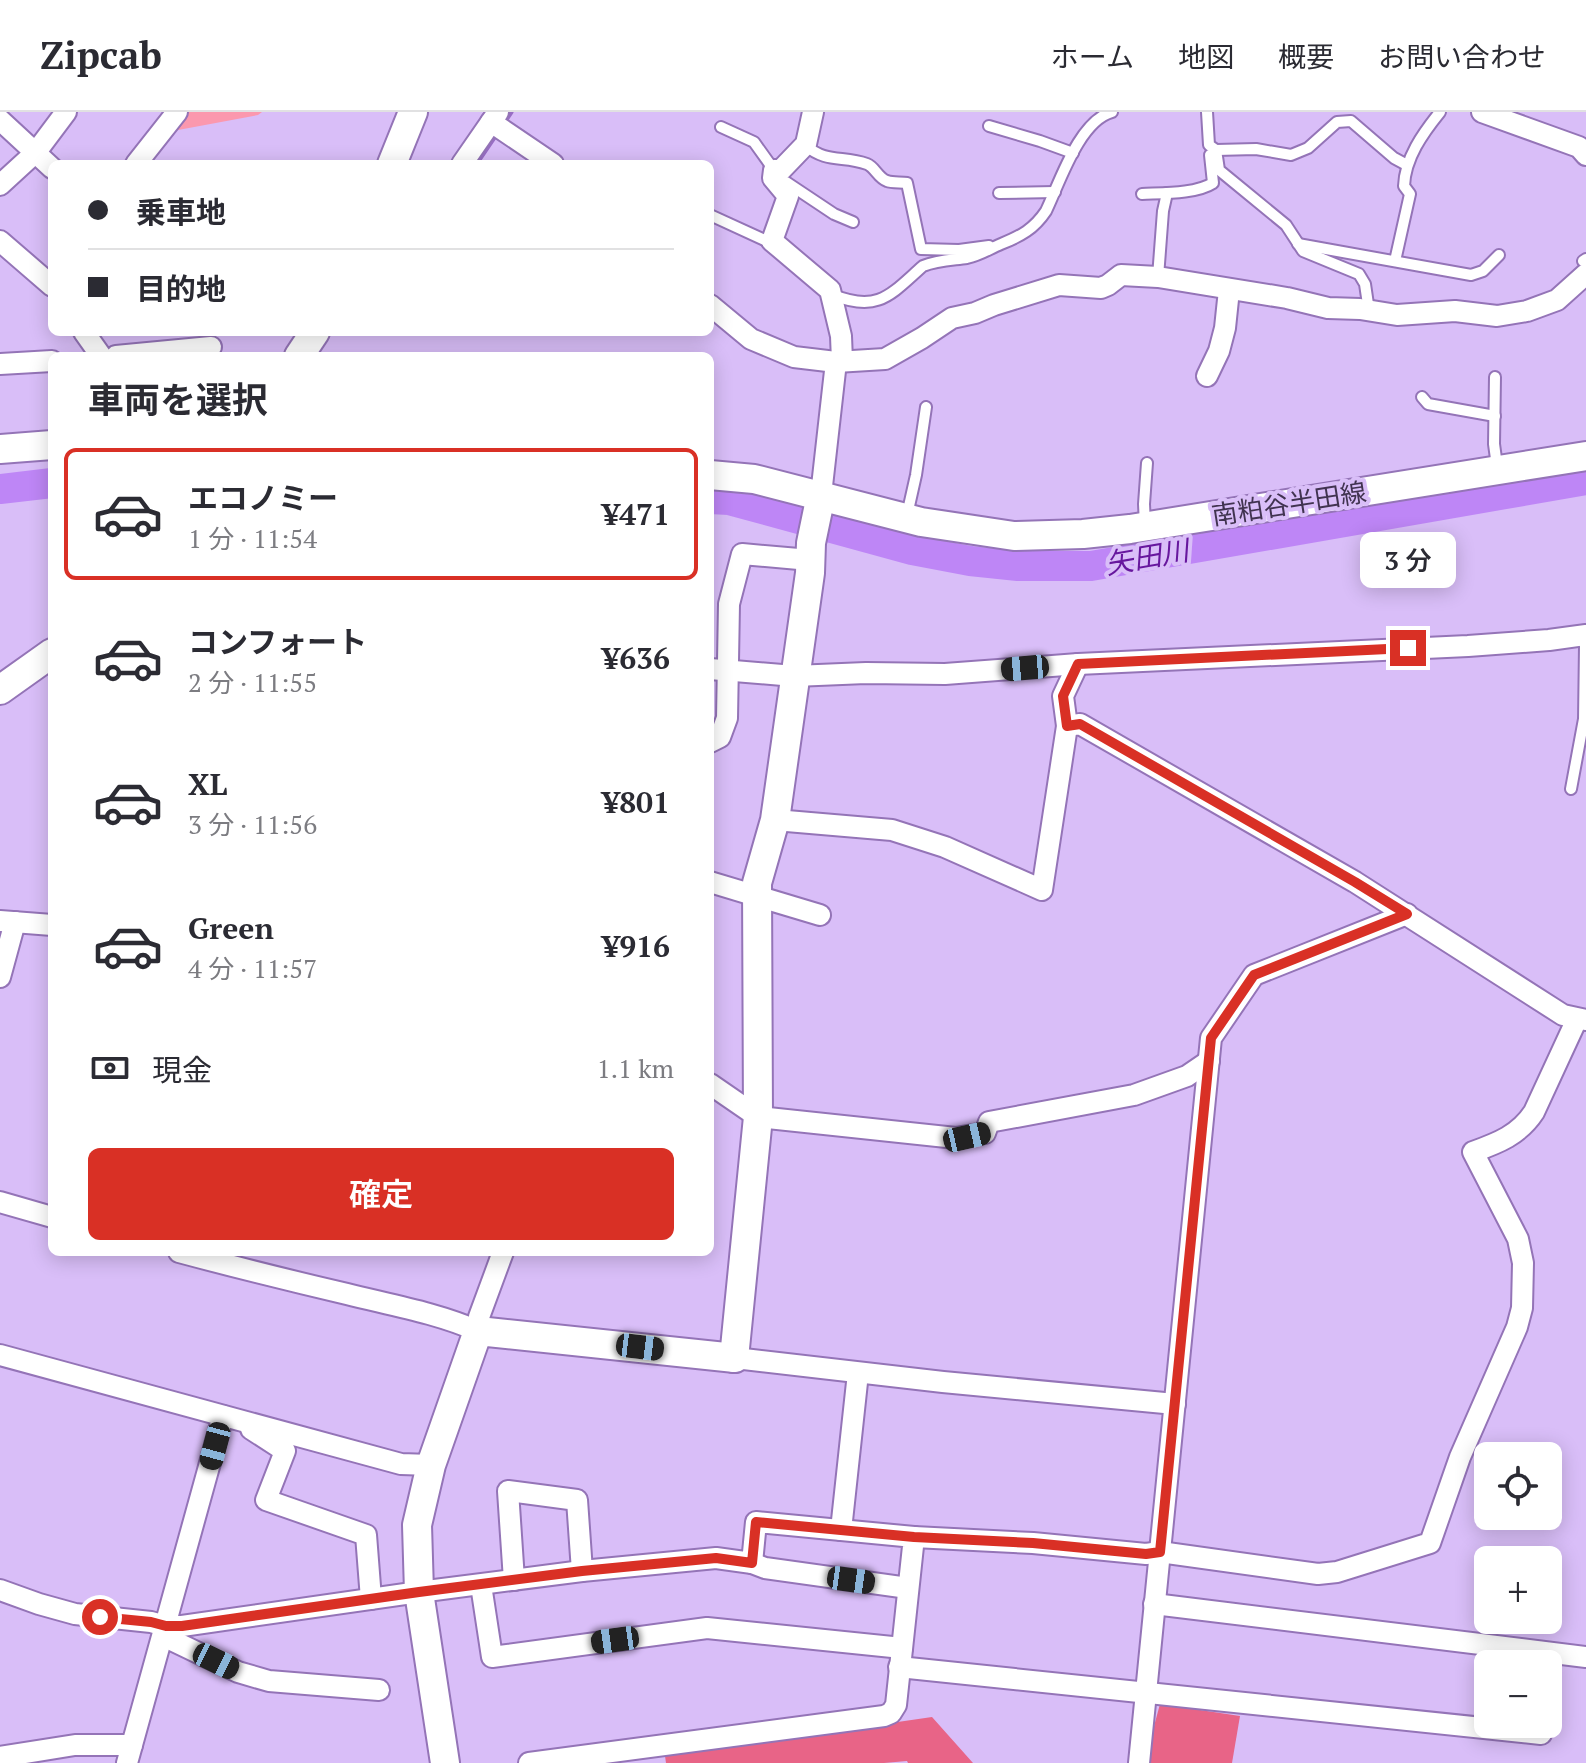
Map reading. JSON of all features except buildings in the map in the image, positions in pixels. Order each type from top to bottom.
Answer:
[{"type":"street","points":[[0,185],[36,152],[66,112]]},
{"type":"street","points":[[139,160],[177,112]]},
{"type":"street","points":[[394,160],[413,112]]},
{"type":"street","points":[[735,1358],[758,1117],[757,883],[775,820],[841,336],[830,290],[772,241],[788,196],[773,178],[777,170],[805,145],[813,112]]},
{"type":"street","points":[[1482,112],[1579,147],[1586,155]]},
{"type":"street","points":[[465,160],[495,117],[548,160]]},
{"type":"street","points":[[0,120],[48,164]]},
{"type":"street","points":[[0,241],[48,283]]},
{"type":"street","points":[[714,308],[751,339],[794,357],[839,361],[885,359],[952,318],[1059,285],[1101,288],[1121,275],[1158,277],[1287,298],[1328,308],[1397,315],[1455,311],[1497,316],[1544,306],[1557,300],[1585,264]]},
{"type":"street","points":[[1207,376],[1219,351],[1225,328],[1229,290]]},
{"type":"street","points":[[150,352],[209,345]]},
{"type":"street","points":[[0,364],[48,361]]},
{"type":"street","points":[[0,449],[48,445]]},
{"type":"street","name":"南粕谷半田線","points":[[714,475],[754,479],[921,522],[1014,536],[1083,534],[1145,527],[1586,456]]},
{"type":"street","points":[[714,740],[720,737],[727,718],[719,670],[729,604],[742,554],[811,552]]},
{"type":"street","points":[[719,670],[794,676],[945,674],[1078,664],[1468,646],[1584,635]]},
{"type":"street","points":[[0,690],[48,656]]},
{"type":"street","points":[[775,820],[892,830],[945,847],[1042,890],[1067,726],[1063,696],[1078,664]]},
{"type":"street","points":[[752,1563],[756,1522],[914,1537],[1033,1543],[1146,1554],[1160,1552],[1318,1574],[1337,1572],[1430,1543],[1460,1457],[1517,1327],[1522,1308],[1523,1263],[1518,1239],[1473,1152],[1500,1142],[1526,1123],[1582,1020],[1563,1015],[1355,882],[1080,724],[1067,726]]},
{"type":"street","points":[[714,883],[820,915]]},
{"type":"street","points":[[1139,1763],[1211,1038],[1254,975],[1407,914]]},
{"type":"street","points":[[0,977],[8,922],[48,925]]},
{"type":"street","points":[[714,1087],[758,1117],[956,1138],[985,1133],[989,1122],[1134,1095],[1187,1076],[1209,1061]]},
{"type":"street","points":[[0,1202],[48,1216]]},
{"type":"street","points":[[194,1256],[408,1309],[478,1331],[1175,1404]]},
{"type":"street","points":[[445,1763],[419,1592],[417,1525],[431,1465],[502,1256]]},
{"type":"street","points":[[0,1355],[401,1464],[431,1465]]},
{"type":"street","points":[[841,1530],[858,1373]]},
{"type":"street","points":[[0,1757],[75,1745],[130,1754],[223,1416]]},
{"type":"street","points":[[247,1422],[252,1431],[285,1451],[266,1500],[366,1535],[371,1599]]},
{"type":"street","points":[[514,1580],[508,1491],[577,1500],[582,1571]]},
{"type":"street","points":[[529,1763],[891,1713],[896,1705],[914,1537]]},
{"type":"street","points":[[165,1631],[419,1592],[716,1558],[908,1588]]},
{"type":"street","points":[[481,1585],[492,1657],[707,1628],[1145,1692],[1474,1727]]},
{"type":"street","points":[[0,1590],[75,1614],[151,1622],[238,1672],[269,1681],[379,1690]]},
{"type":"street","points":[[1154,1604],[1586,1657]]},
{"type":"lane","points":[[832,295],[850,300],[882,299],[892,295],[923,266],[970,257],[1028,232],[1040,220],[1080,138],[1102,115],[1112,112]]},
{"type":"lane","points":[[1207,112],[1219,170],[1286,225],[1303,251],[1359,274],[1365,284],[1369,311]]},
{"type":"lane","points":[[1395,261],[1410,194],[1404,186],[1407,165],[1428,126],[1440,112]]},
{"type":"lane","points":[[1213,148],[1256,149],[1291,155],[1308,148],[1337,122],[1351,121],[1394,158],[1407,165]]},
{"type":"lane","points":[[989,126],[1073,153]]},
{"type":"lane","points":[[721,127],[754,142],[791,187],[853,222]]},
{"type":"lane","points":[[805,145],[824,158],[871,165],[887,181],[907,183],[921,249],[995,247]]},
{"type":"lane","points":[[1142,194],[1206,187],[1213,183],[1213,148]]},
{"type":"lane","points":[[999,193],[1055,192]]},
{"type":"lane","points":[[1158,277],[1167,193]]},
{"type":"lane","points":[[714,217],[772,241]]},
{"type":"lane","points":[[1298,244],[1471,275],[1483,271],[1499,255]]},
{"type":"lane","points":[[1495,377],[1494,444],[1497,470]]},
{"type":"lane","points":[[1422,397],[1428,404],[1495,416]]},
{"type":"lane","points":[[906,517],[926,407]]},
{"type":"lane","points":[[1145,527],[1147,463]]},
{"type":"lane","points":[[1571,789],[1583,739],[1584,635]]},
{"type":"shaded area","points":[[177,112],[262,112],[162,133]]},
{"type":"shaded area","points":[[1160,1704],[1240,1716],[1232,1763],[1144,1763]]},
{"type":"shaded area","points":[[932,1717],[973,1763],[666,1763],[665,1756]]},
{"type":"waterway","points":[[503,124],[511,112]]},
{"type":"waterway","points":[[479,160],[497,133]]},
{"type":"waterway","name":"矢田川","points":[[714,499],[729,500],[912,550],[970,561],[1018,566],[1091,566],[1586,480]]},
{"type":"waterway","name":"矢田川","points":[[0,489],[48,483]]},
{"type":"route","points":[[100,1617],[182,1626],[582,1571],[716,1558],[752,1563],[756,1522],[914,1537],[1033,1543],[1146,1554],[1160,1552],[1211,1038],[1254,975],[1407,914],[1080,724],[1067,726],[1063,696],[1078,664],[1408,648]]}]
